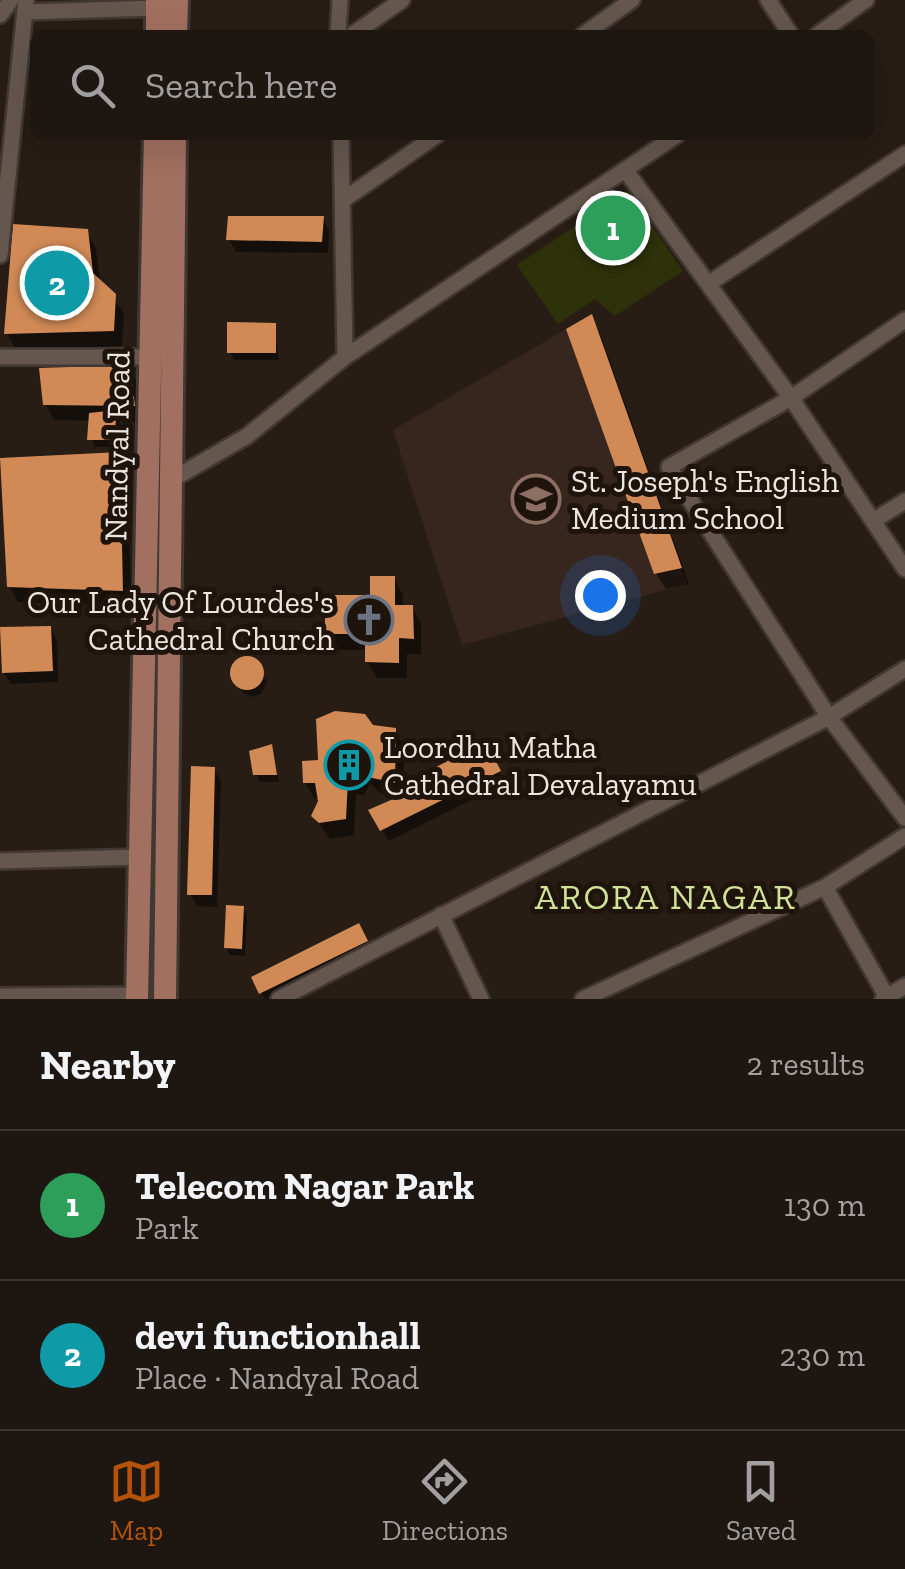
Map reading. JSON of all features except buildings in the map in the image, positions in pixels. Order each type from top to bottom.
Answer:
[{"type":"main road","points":[[158,30],[164,3]]},
{"type":"main road","points":[[164,3],[174,30]]},
{"type":"main road","name":"Nandyal Road","points":[[138,997],[155,140]]},
{"type":"main road","name":"Nandyal Road","points":[[165,999],[176,140]]},
{"type":"street","points":[[0,15],[11,0]]},
{"type":"street","points":[[338,30],[340,0]]},
{"type":"street","points":[[359,30],[402,0]]},
{"type":"street","points":[[602,0],[612,15]]},
{"type":"street","points":[[590,30],[632,0]]},
{"type":"street","points":[[768,0],[789,30]]},
{"type":"street","points":[[824,30],[866,0]]},
{"type":"street","points":[[0,255],[25,6],[164,3]]},
{"type":"street","points":[[341,140],[345,357]]},
{"type":"street","points":[[343,200],[430,140]]},
{"type":"street","points":[[172,479],[247,436],[345,357],[670,140]]},
{"type":"street","points":[[708,284],[905,154]]},
{"type":"street","points":[[626,172],[790,398],[905,569]]},
{"type":"street","points":[[905,320],[790,398],[668,467],[829,717],[905,818]]},
{"type":"street","points":[[0,357],[151,357]]},
{"type":"street","points":[[873,520],[905,501]]},
{"type":"street","points":[[279,999],[829,717],[905,669]]},
{"type":"street","points":[[583,999],[825,887],[905,836]]},
{"type":"street","points":[[0,860],[140,857]]},
{"type":"street","points":[[825,887],[886,998],[905,986]]},
{"type":"street","points":[[441,916],[479,995],[460,999]]},
{"type":"street","points":[[0,996],[138,997]]},
{"type":"shaded area","name":"St. Joseph's English Medium School","points":[[592,314],[687,584],[462,645],[393,430]]},
{"type":"green space","points":[[628,191],[683,271],[615,316],[595,299],[558,324],[517,265]]},
{"type":"place","name":"Telecom Nagar Park","points":[[613,228]]},
{"type":"place","name":"devi functionhall","points":[[57,283]]},
{"type":"place","name":"St. Joseph's English Medium School","points":[[536,499]]},
{"type":"place","name":"Our Lady Of Lourdes's Cathedral Church","points":[[369,620]]},
{"type":"place","name":"Loordhu Matha Cathedral Devalayamu","points":[[349,765]]},
{"type":"district","name":"ARORA NAGAR","points":[[666,897]]}]
